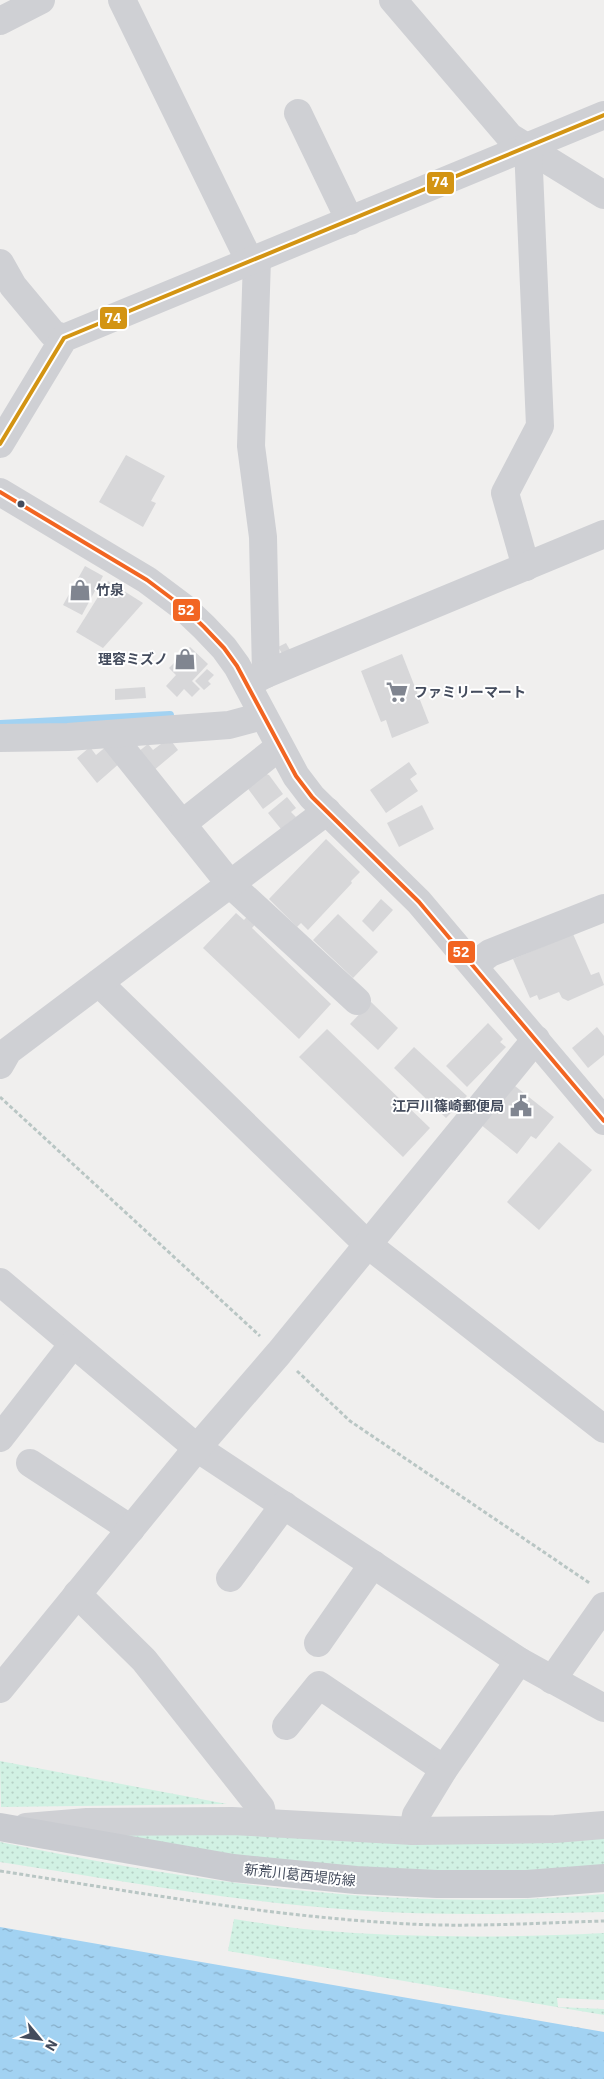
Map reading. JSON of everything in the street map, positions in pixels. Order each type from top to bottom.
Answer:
[{"type":"main road","name":"新荒川葛西堤防線","points":[[6,1828],[155,1856],[233,1868],[356,1880],[437,1884],[527,1884],[604,1878]]},
{"type":"street","points":[[0,21],[41,0]]},
{"type":"street","points":[[122,0],[254,261],[251,446],[263,537],[257,679],[263,716],[296,776],[326,811],[419,902],[604,1121]]},
{"type":"street","points":[[393,0],[510,137],[604,195]]},
{"type":"street","points":[[298,113],[350,221]]},
{"type":"street","points":[[0,444],[64,338],[254,261],[604,114]]},
{"type":"street","points":[[526,566],[505,493],[540,426],[528,147]]},
{"type":"street","points":[[0,263],[13,286],[53,334],[64,338]]},
{"type":"street","points":[[0,492],[147,580],[183,607],[224,648],[237,666],[257,679]]},
{"type":"street","points":[[257,679],[604,534]]},
{"type":"street","points":[[0,738],[110,734],[229,725],[263,716]]},
{"type":"street","points":[[110,734],[230,884],[357,1001]]},
{"type":"street","points":[[182,824],[280,748]]},
{"type":"street","points":[[0,1065],[8,1051],[326,811]]},
{"type":"street","points":[[474,965],[490,953],[604,908]]},
{"type":"street","points":[[99,983],[368,1244],[604,1429]]},
{"type":"street","points":[[0,1689],[536,1039]]},
{"type":"street","points":[[0,1282],[197,1448],[519,1661],[604,1708]]},
{"type":"street","points":[[0,1438],[73,1344]]},
{"type":"street","points":[[30,1463],[130,1529]]},
{"type":"street","points":[[230,1578],[284,1505]]},
{"type":"street","points":[[318,1643],[373,1564]]},
{"type":"street","points":[[77,1594],[144,1660],[261,1808],[262,1821]]},
{"type":"street","points":[[552,1680],[604,1606]]},
{"type":"street","points":[[413,1831],[416,1815],[444,1769],[519,1661]]},
{"type":"street","points":[[286,1726],[319,1686],[444,1769]]},
{"type":"street","points":[[6,1828],[87,1822],[262,1821],[297,1826],[413,1831],[555,1830],[604,1825]]},
{"type":"path","points":[[0,1870],[232,1907],[325,1918],[395,1923],[469,1924],[604,1921]]},
{"type":"green space","points":[[0,1761],[227,1804],[1,1807]]},
{"type":"green space","points":[[89,1829],[604,1832],[604,1867],[436,1871],[310,1864],[223,1854]]},
{"type":"green space","points":[[0,1842],[149,1870],[300,1891],[452,1900],[528,1899],[604,1894],[604,1912],[447,1914],[354,1910],[265,1902],[0,1862]]},
{"type":"green space","points":[[234,1919],[284,1927],[386,1935],[531,1936],[604,1933],[604,2000],[557,1998],[558,2007],[604,2009],[604,2015],[228,1951]]},
{"type":"water","points":[[0,1927],[604,2032],[604,2079],[0,2079]]},
{"type":"building","points":[[126,455],[165,476],[151,501],[156,503],[143,527],[99,502]]},
{"type":"building","points":[[85,566],[103,576],[82,615],[63,605]]},
{"type":"building","points":[[108,581],[143,603],[103,648],[76,632]]},
{"type":"building","points":[[286,643],[290,650],[283,655],[278,647]]},
{"type":"building","points":[[190,647],[208,664],[192,681],[200,689],[192,697],[184,689],[177,697],[166,686],[176,675],[169,668]]},
{"type":"building","points":[[402,654],[429,723],[392,738],[386,720],[381,722],[361,671]]},
{"type":"building","points":[[207,669],[214,675],[208,681],[211,684],[204,690],[195,681]]},
{"type":"building","points":[[145,687],[146,698],[115,700],[115,689]]},
{"type":"building","points":[[169,738],[178,750],[153,771],[138,752],[148,744],[153,750]]},
{"type":"building","points":[[108,745],[121,762],[97,783],[77,758],[90,747],[96,755]]},
{"type":"building","points":[[409,762],[417,774],[410,779],[418,791],[386,813],[370,790]]},
{"type":"building","points":[[264,773],[269,775],[283,794],[263,809],[246,786]]},
{"type":"building","points":[[287,797],[296,808],[291,812],[296,817],[281,829],[268,813]]},
{"type":"building","points":[[422,805],[434,829],[399,847],[387,823]]},
{"type":"building","points":[[326,839],[360,872],[308,930],[301,923],[297,927],[269,899]]},
{"type":"building","points":[[381,899],[393,910],[373,932],[362,921]]},
{"type":"building","points":[[254,909],[262,917],[252,928],[331,1004],[299,1039],[203,948],[236,913],[244,920]]},
{"type":"building","points":[[338,914],[378,952],[353,978],[313,940]]},
{"type":"building","points":[[573,934],[591,975],[599,972],[604,985],[568,1001],[562,998],[559,992],[539,1000],[537,995],[530,998],[513,959]]},
{"type":"building","points":[[371,1002],[398,1028],[378,1050],[350,1024]]},
{"type":"building","points":[[488,1023],[503,1039],[500,1042],[506,1047],[467,1087],[446,1066]]},
{"type":"building","points":[[597,1027],[604,1036],[604,1055],[588,1068],[572,1048]]},
{"type":"building","points":[[327,1029],[430,1128],[403,1157],[299,1057]]},
{"type":"building","points":[[414,1047],[467,1096],[446,1118],[394,1068]]},
{"type":"building","points":[[515,1086],[554,1117],[536,1139],[531,1136],[517,1154],[480,1124]]},
{"type":"building","points":[[559,1142],[592,1170],[539,1230],[507,1202]]},
{"type":"waterway","points":[[0,724],[170,715]]},
{"type":"transit line","name":"74","points":[[0,444],[64,338],[604,115]]},
{"type":"transit line","name":"52","points":[[0,492],[147,580],[183,607],[204,627],[224,648],[237,666],[296,776],[312,797],[419,902],[604,1121]]},
{"type":"place","name":"竹泉","points":[[80,590]]},
{"type":"place","name":"理容ミズノ","points":[[185,659]]},
{"type":"place","name":"ファミリーマート","points":[[397,692]]},
{"type":"place","name":"江戸川篠崎郵便局","points":[[521,1106]]}]
